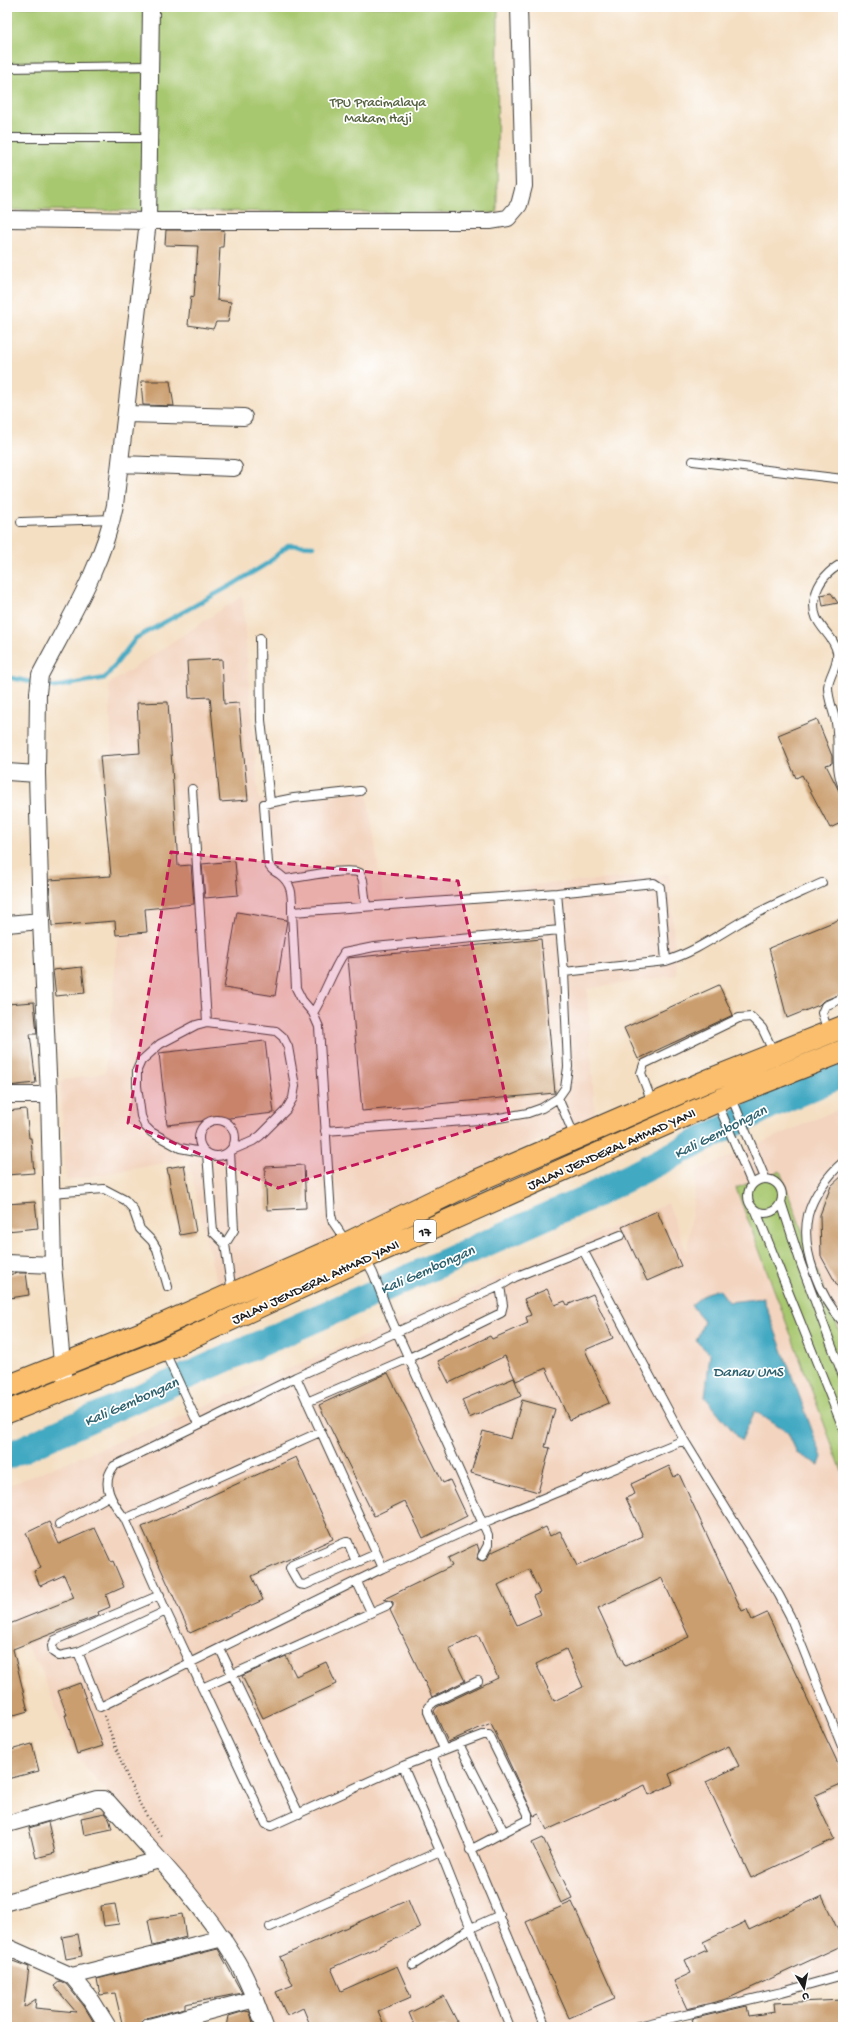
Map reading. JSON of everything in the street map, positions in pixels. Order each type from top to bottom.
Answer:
[{"type":"highway","name":"JALAN JENDERAL AHMAD YANI","points":[[7,1387],[61,1367],[160,1340],[232,1293],[359,1255],[467,1185],[653,1105],[720,1092],[774,1054],[836,1030]]},
{"type":"highway","name":"JALAN JENDERAL AHMAD YANI","points":[[7,1412],[67,1389],[160,1340],[359,1255],[478,1207],[720,1092],[843,1051]]},
{"type":"highway","points":[[467,1185],[478,1207]]},
{"type":"street","points":[[67,1389],[61,1367],[53,1265],[49,1095],[41,921],[37,774],[38,693],[40,675],[93,572],[112,519],[120,464],[148,221],[150,7]]},
{"type":"street","points":[[7,219],[148,221],[490,221],[508,218],[519,205],[524,186],[519,7]]},
{"type":"street","points":[[126,414],[244,417]]},
{"type":"street","points":[[120,464],[234,468]]},
{"type":"street","points":[[7,772],[37,774]]},
{"type":"street","points":[[7,924],[41,921]]},
{"type":"street","points":[[7,1095],[49,1095]]},
{"type":"street","points":[[7,1263],[53,1265]]},
{"type":"street","points":[[7,1824],[97,1799],[103,1799],[108,1802],[160,1860],[223,1938],[234,1956],[255,1999],[265,2027]]},
{"type":"street","points":[[7,1902],[160,1860]]},
{"type":"street","points":[[72,1976],[223,1938]]},
{"type":"street","points":[[7,1947],[72,1976],[92,2001],[108,2027]]},
{"type":"street","points":[[149,2027],[255,1999]]},
{"type":"lane","points":[[7,68],[150,66]]},
{"type":"lane","points":[[7,138],[149,138]]},
{"type":"lane","points":[[693,460],[843,479]]},
{"type":"lane","points":[[21,522],[112,519]]},
{"type":"lane","points":[[843,563],[831,571],[821,581],[815,597],[814,608],[817,619],[837,653],[836,663],[830,679],[828,690],[836,723],[839,775],[843,787]]},
{"type":"lane","points":[[260,638],[261,720],[270,802]]},
{"type":"lane","points":[[192,789],[207,1022]]},
{"type":"lane","points":[[360,791],[264,804],[263,809],[268,863],[271,869],[286,879],[292,894],[296,988],[302,1000],[313,1013],[319,1027],[330,1215],[333,1222],[359,1255],[398,1332],[483,1523],[488,1540],[482,1556]]},
{"type":"lane","points":[[286,879],[346,871],[357,871],[360,873],[363,880],[366,906]]},
{"type":"lane","points":[[292,912],[557,893],[650,883],[657,884],[660,887],[666,961]]},
{"type":"lane","points":[[564,972],[666,961],[689,953],[755,914],[822,883]]},
{"type":"lane","points":[[325,1131],[500,1118],[528,1113],[542,1108],[558,1098],[565,1088],[568,1067],[564,972],[557,893]]},
{"type":"lane","points":[[313,1013],[324,997],[334,968],[344,953],[374,947],[560,930]]},
{"type":"lane","points":[[836,1030],[822,1013],[825,1006],[843,998]]},
{"type":"lane","points":[[653,1105],[640,1073],[644,1064],[739,1018],[751,1017],[762,1028],[774,1054]]},
{"type":"lane","points":[[207,1022],[276,1031],[286,1042],[295,1086],[293,1098],[286,1110],[253,1141],[223,1155],[215,1156],[180,1148],[151,1132],[145,1126],[141,1116],[137,1086],[137,1070],[141,1061],[160,1044],[196,1025],[207,1022]]},
{"type":"lane","points":[[720,1092],[740,1116],[765,1178]]},
{"type":"lane","points":[[720,1092],[752,1184]]},
{"type":"lane","points":[[558,1098],[576,1138]]},
{"type":"lane","points":[[225,1244],[234,1230],[230,1151],[234,1144],[235,1136],[233,1129],[227,1123],[220,1120],[212,1121],[205,1125],[201,1132],[200,1140],[202,1147],[207,1153],[213,1232],[225,1244],[232,1293]]},
{"type":"lane","points":[[843,1162],[818,1192],[808,1215],[807,1240],[811,1260],[830,1306],[843,1322]]},
{"type":"lane","points":[[843,1376],[801,1264],[781,1202],[780,1188],[774,1181],[765,1178],[756,1181],[752,1184],[747,1193],[748,1198],[752,1208],[756,1211],[843,1428]]},
{"type":"lane","points":[[51,1193],[104,1189],[126,1200],[133,1209],[140,1229],[152,1241],[157,1249],[168,1287]]},
{"type":"lane","points":[[756,1211],[766,1213],[771,1212],[779,1206],[781,1202]]},
{"type":"lane","points":[[470,1850],[528,1820],[528,1814],[489,1735],[483,1735],[444,1749],[403,1766],[271,1826],[266,1824],[166,1611],[125,1519],[114,1506],[109,1496],[107,1487],[108,1476],[114,1466],[296,1377],[500,1286],[515,1277],[621,1235]]},
{"type":"lane","points":[[583,1250],[684,1440],[780,1595],[790,1616],[843,1749]]},
{"type":"lane","points":[[801,1264],[811,1260]]},
{"type":"lane","points":[[307,1402],[409,1358],[501,1314],[503,1306],[500,1286]]},
{"type":"lane","points":[[160,1340],[198,1424]]},
{"type":"lane","points":[[296,1377],[383,1568]]},
{"type":"lane","points":[[125,1519],[320,1432]]},
{"type":"lane","points":[[78,1652],[100,1707],[383,1568],[483,1523],[684,1440]]},
{"type":"lane","points":[[59,1524],[109,1496]]},
{"type":"lane","points":[[356,1562],[348,1542],[346,1542],[292,1565],[290,1568],[299,1584],[305,1585],[376,1554]]},
{"type":"lane","points":[[357,1582],[371,1612]]},
{"type":"lane","points":[[160,1595],[55,1640],[52,1649],[56,1655],[78,1652],[166,1611]]},
{"type":"lane","points":[[202,1688],[388,1605]]},
{"type":"lane","points":[[220,1649],[299,1814]]},
{"type":"lane","points":[[444,1749],[428,1712],[428,1707],[434,1702],[478,1682]]},
{"type":"lane","points":[[459,1744],[504,1832]]},
{"type":"lane","points":[[432,1755],[470,1850],[500,1915],[546,2027]]},
{"type":"lane","points":[[403,1766],[440,1851],[510,2027]]},
{"type":"lane","points":[[270,1927],[440,1851]]},
{"type":"lane","points":[[413,1965],[471,1928],[500,1915]]},
{"type":"lane","points":[[634,2027],[782,1992],[843,1975]]},
{"type":"highlighted area","points":[[171,852],[458,881],[510,1118],[278,1188],[128,1123]]},
{"type":"shaded area","points":[[242,596],[259,800],[367,792],[383,897],[669,874],[677,975],[587,989],[595,1114],[219,1295],[188,1159],[66,1181],[60,1081],[105,1073],[113,1002],[119,916],[109,684]]},
{"type":"shaded area","points":[[843,1107],[843,1977],[659,2027],[270,2027],[238,1946],[163,1853],[78,1759],[69,1743],[40,1667],[11,1625],[7,1597],[7,1486],[174,1419],[668,1203],[687,1254],[697,1171]]},
{"type":"green space","name":"TPU Pracimalaya Makam Haji","points":[[7,7],[498,7],[497,213],[7,210]]},
{"type":"green space","points":[[780,1171],[843,1341],[843,1474],[736,1188]]},
{"type":"water","name":"Danau UMS","points":[[719,1289],[729,1302],[763,1298],[822,1457],[819,1465],[797,1453],[788,1433],[755,1411],[741,1441],[705,1397],[710,1354],[696,1341],[704,1321],[691,1305],[706,1293]]},
{"type":"building","points":[[166,230],[224,230],[223,247],[220,247],[217,300],[231,302],[228,322],[216,322],[213,329],[188,325],[191,296],[194,297],[198,246],[165,245]]},
{"type":"building","points":[[141,381],[170,381],[174,406],[143,405]]},
{"type":"building","points":[[831,593],[838,603],[823,606],[821,595]]},
{"type":"building","points":[[222,659],[224,704],[239,703],[248,800],[220,802],[210,697],[189,698],[187,661]]},
{"type":"building","points":[[168,702],[178,866],[191,865],[194,904],[145,909],[147,932],[116,935],[115,921],[52,926],[49,880],[111,876],[100,756],[140,753],[137,703]]},
{"type":"building","points":[[817,719],[832,756],[832,763],[826,765],[843,799],[843,822],[830,828],[802,775],[796,778],[778,735]]},
{"type":"building","points":[[235,861],[238,895],[205,898],[202,864]]},
{"type":"building","points":[[237,912],[287,920],[275,996],[224,988]]},
{"type":"building","points":[[843,918],[843,993],[787,1018],[769,948]]},
{"type":"building","points":[[541,939],[555,1093],[362,1111],[348,958]]},
{"type":"building","points":[[82,967],[85,993],[56,996],[53,970]]},
{"type":"building","points":[[719,985],[733,1015],[638,1059],[624,1028]]},
{"type":"building","points":[[34,1002],[37,1034],[30,1034],[36,1083],[7,1086],[7,1004]]},
{"type":"building","points":[[265,1041],[274,1113],[167,1125],[159,1053]]},
{"type":"building","points":[[26,1109],[29,1138],[31,1138],[34,1173],[7,1175],[7,1111]]},
{"type":"building","points":[[184,1165],[196,1232],[180,1235],[167,1168]]},
{"type":"building","points":[[304,1165],[306,1208],[267,1210],[265,1167]]},
{"type":"building","points":[[843,1175],[843,1296],[821,1256],[820,1215],[831,1186]]},
{"type":"building","points":[[35,1202],[38,1228],[7,1231],[7,1204]]},
{"type":"building","points":[[657,1211],[681,1266],[647,1281],[622,1227]]},
{"type":"building","points":[[26,1273],[29,1295],[10,1298],[7,1275]]},
{"type":"building","points":[[547,1289],[555,1305],[565,1301],[567,1305],[593,1294],[613,1338],[585,1350],[609,1403],[569,1420],[546,1368],[516,1381],[505,1356],[449,1383],[438,1361],[490,1336],[492,1339],[528,1323],[526,1317],[531,1315],[524,1299]]},
{"type":"building","points":[[388,1373],[443,1483],[450,1480],[467,1516],[423,1538],[405,1501],[374,1516],[319,1405]]},
{"type":"building","points":[[514,1378],[521,1396],[469,1418],[462,1400]]},
{"type":"building","points":[[522,1400],[555,1409],[545,1447],[550,1448],[538,1492],[471,1473],[483,1431],[511,1439]]},
{"type":"building","points":[[296,1457],[333,1539],[252,1576],[263,1600],[190,1633],[142,1527]]},
{"type":"building","points":[[669,1466],[674,1477],[679,1474],[742,1611],[747,1609],[752,1620],[767,1613],[843,1774],[843,1783],[814,1796],[834,1839],[751,1878],[706,1782],[739,1766],[729,1746],[669,1774],[673,1784],[649,1795],[645,1785],[547,1830],[539,1814],[534,1816],[491,1723],[448,1742],[434,1711],[437,1707],[498,1678],[478,1635],[449,1649],[465,1681],[432,1697],[390,1610],[393,1606],[393,1602],[384,1599],[452,1566],[448,1558],[477,1544],[479,1550],[477,1559],[483,1561],[487,1559],[490,1553],[546,1527],[550,1536],[560,1531],[577,1566],[643,1536],[626,1498],[635,1494],[631,1484]],"holes":[[[529,1569],[540,1593],[533,1596],[541,1614],[517,1625],[498,1585]],[[662,1578],[689,1637],[625,1666],[598,1608]],[[566,1649],[583,1687],[554,1701],[536,1664]]]},
{"type":"building","points":[[49,1522],[59,1544],[95,1528],[111,1562],[113,1561],[124,1587],[106,1595],[110,1607],[98,1612],[99,1615],[13,1649],[28,1711],[7,1717],[7,1625],[74,1598],[64,1575],[40,1586],[34,1571],[41,1568],[26,1533]]},
{"type":"building","points":[[286,1656],[296,1676],[326,1662],[336,1684],[263,1718],[242,1676]]},
{"type":"building","points":[[80,1683],[103,1746],[77,1754],[65,1715],[67,1715],[58,1691]]},
{"type":"building","points":[[32,1744],[39,1771],[7,1779],[7,1751]]},
{"type":"building","points":[[105,1813],[109,1818],[112,1829],[84,1835],[81,1818]]},
{"type":"building","points":[[48,1822],[55,1853],[36,1858],[29,1828]]},
{"type":"building","points":[[543,1838],[572,1898],[561,1903],[532,1843]]},
{"type":"building","points":[[822,1896],[843,1941],[843,1945],[727,1999],[687,2009],[674,1981],[691,1973],[685,1960],[707,1950],[703,1942],[745,1922],[749,1930]]},
{"type":"building","points":[[408,1900],[420,1928],[331,1968],[341,1991],[397,1966],[411,1997],[378,2011],[385,2027],[311,2027],[303,2008],[287,2016],[276,1992],[293,1985],[280,1957]]},
{"type":"building","points":[[572,1902],[615,1998],[569,2018],[526,1922]]},
{"type":"building","points":[[115,1904],[119,1924],[104,1926],[101,1906]]},
{"type":"building","points":[[182,1914],[186,1937],[153,1946],[148,1920]]},
{"type":"building","points":[[78,1934],[82,1956],[66,1959],[62,1937]]},
{"type":"building","points":[[218,1949],[242,1993],[185,2004],[185,2008],[146,2018],[142,2021],[140,2027],[123,2027],[115,1993],[100,1995],[97,1979]]},
{"type":"building","points":[[7,1959],[29,1967],[24,2007],[36,1999],[35,2008],[76,2012],[54,1986],[60,1981],[66,1984],[84,2006],[93,2021],[93,2027],[62,2025],[62,2027],[7,2027]]},
{"type":"building","points":[[444,1996],[460,2027],[415,2027],[409,2013]]},
{"type":"building","points":[[843,2000],[843,2027],[695,2027],[692,2019],[747,2006],[749,2016],[775,2012],[774,2003]]},
{"type":"building","points":[[245,2011],[250,2012],[253,2023],[252,2027],[227,2027],[229,2016]]},
{"type":"waterway","points":[[7,677],[55,687],[105,678],[136,638],[232,585],[268,563],[288,545],[313,546]]},
{"type":"waterway","name":"Kali Gembongan","points":[[7,1456],[590,1197],[773,1104],[843,1074]]}]
